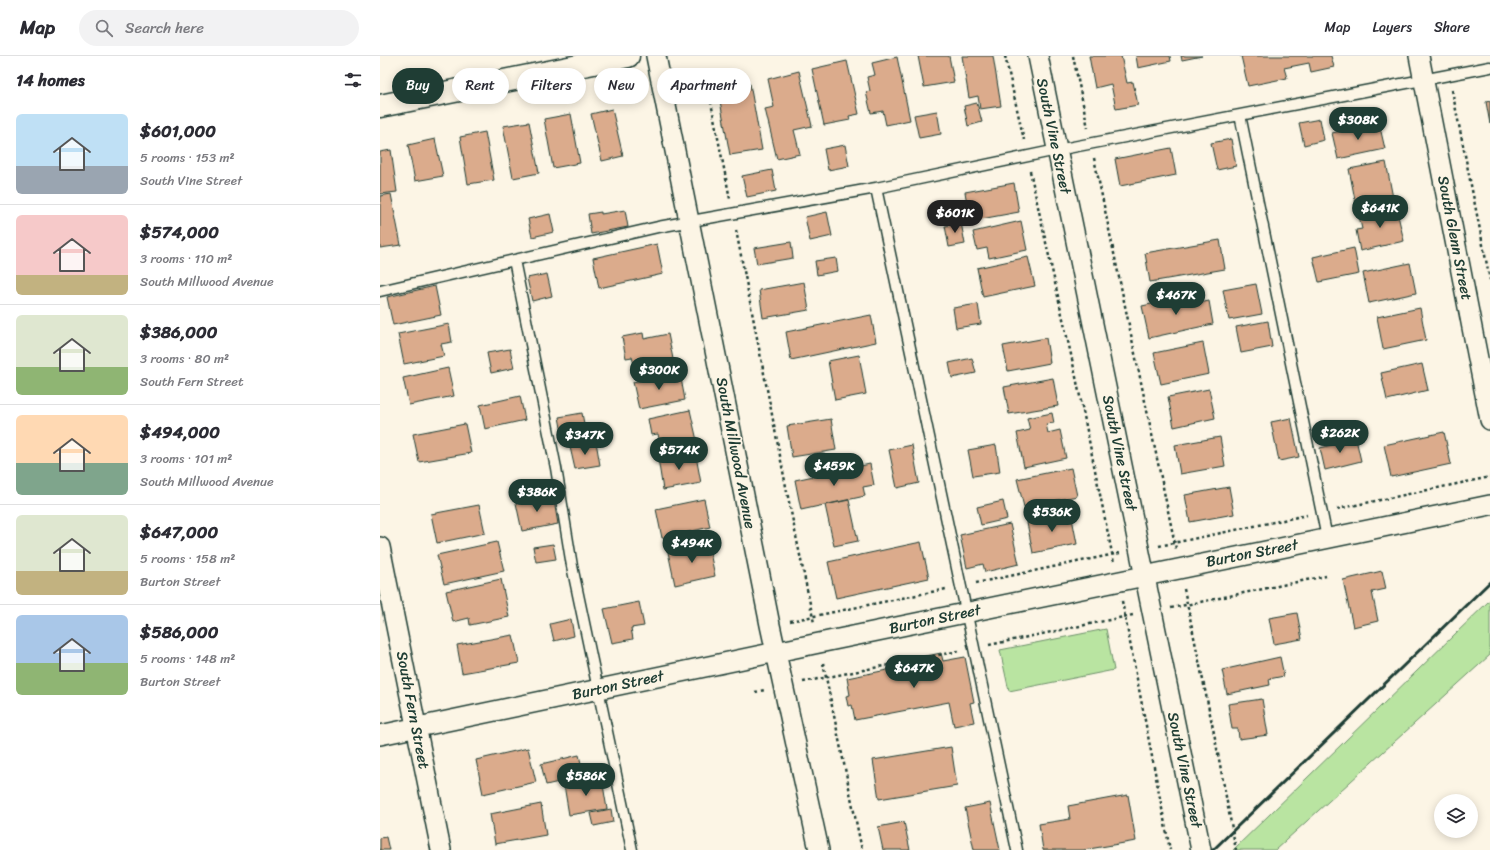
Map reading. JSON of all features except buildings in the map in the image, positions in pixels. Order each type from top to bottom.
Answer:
[{"type":"street","points":[[380,106],[628,56]]},
{"type":"street","name":"South Millwood Avenue","points":[[656,56],[776,652],[819,850]]},
{"type":"street","name":"South Vine Street","points":[[1038,56],[1201,850]]},
{"type":"street","name":"South Glenn Street","points":[[1419,56],[1490,420]]},
{"type":"street","name":"Burton Street","points":[[380,735],[965,612],[1490,505]]},
{"type":"street","name":"South Fern Street","points":[[380,547],[441,850]]},
{"type":"lane","points":[[380,291],[658,227],[876,188],[1057,150],[1490,67]]},
{"type":"lane","points":[[1240,115],[1326,538]]},
{"type":"lane","points":[[876,188],[965,612],[1017,850]]},
{"type":"lane","points":[[514,260],[556,468],[572,566],[632,850]]},
{"type":"path","points":[[1005,56],[1076,377],[1118,581],[1170,850]]},
{"type":"path","points":[[1073,56],[1216,738],[1236,850]]},
{"type":"path","points":[[1449,75],[1490,280]]},
{"type":"path","points":[[711,104],[790,507],[862,850]]},
{"type":"path","points":[[756,692],[1326,576]]},
{"type":"green space","points":[[1490,600],[1490,655],[1275,850],[1233,850]]},
{"type":"green space","points":[[1106,629],[1114,670],[1009,691],[1000,650]]},
{"type":"railway","points":[[1213,850],[1490,582]]}]
